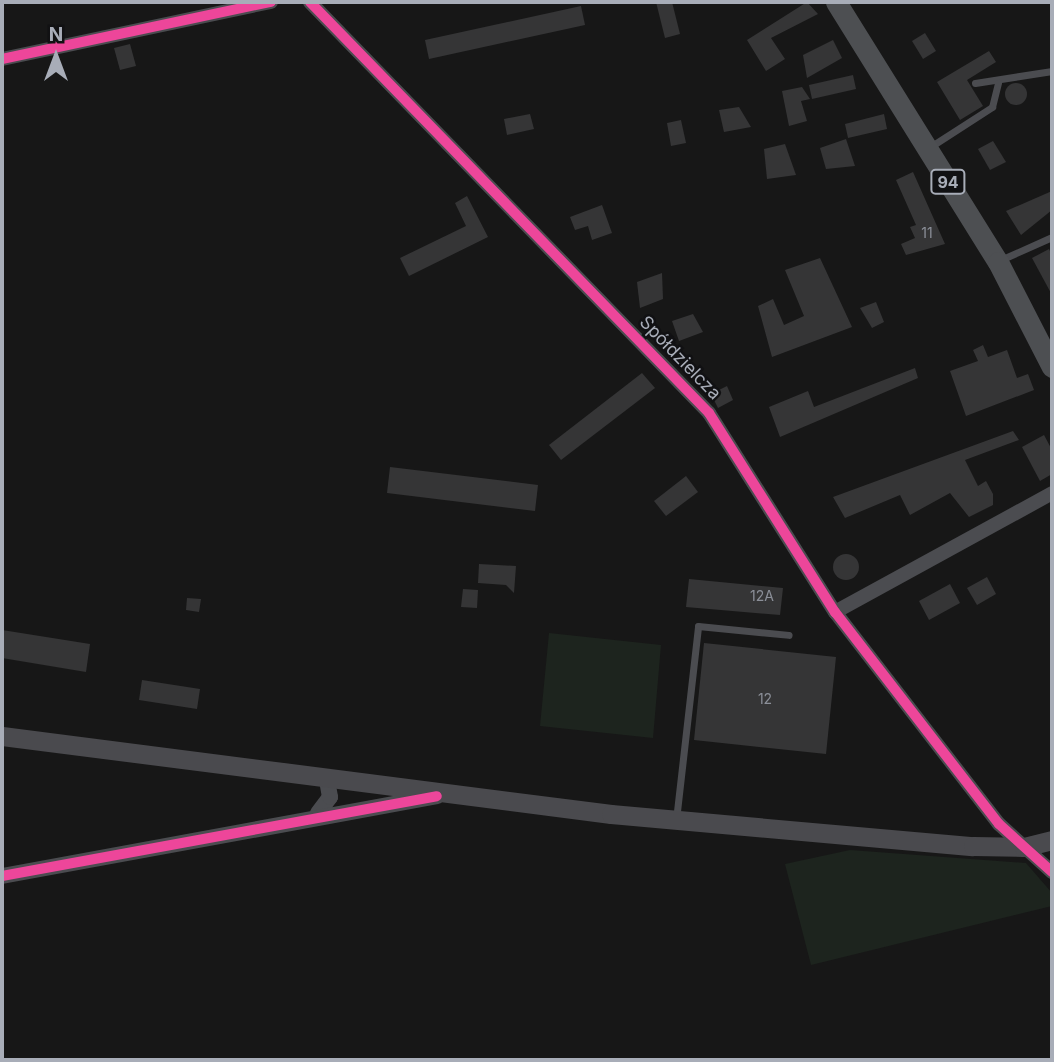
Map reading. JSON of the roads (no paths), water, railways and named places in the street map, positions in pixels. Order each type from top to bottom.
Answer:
[{"type":"main road","name":"94","points":[[836,2],[998,261],[1052,367]]},
{"type":"main road","points":[[2,736],[438,796],[676,820],[1024,847],[1052,840]]},
{"type":"street","points":[[2,59],[271,2]]},
{"type":"street","name":"Spółdzielcza","points":[[310,2],[709,413],[835,612],[999,824],[1052,873]]},
{"type":"street","points":[[835,612],[1052,493]]},
{"type":"street","points":[[318,813],[330,797],[327,780]]},
{"type":"street","points":[[2,876],[318,813],[438,796]]},
{"type":"lane","points":[[975,83],[998,83],[1052,71]]},
{"type":"lane","points":[[927,149],[992,107],[998,83]]},
{"type":"lane","points":[[998,261],[1052,237]]},
{"type":"lane","points":[[676,820],[698,626],[789,635]]}]
